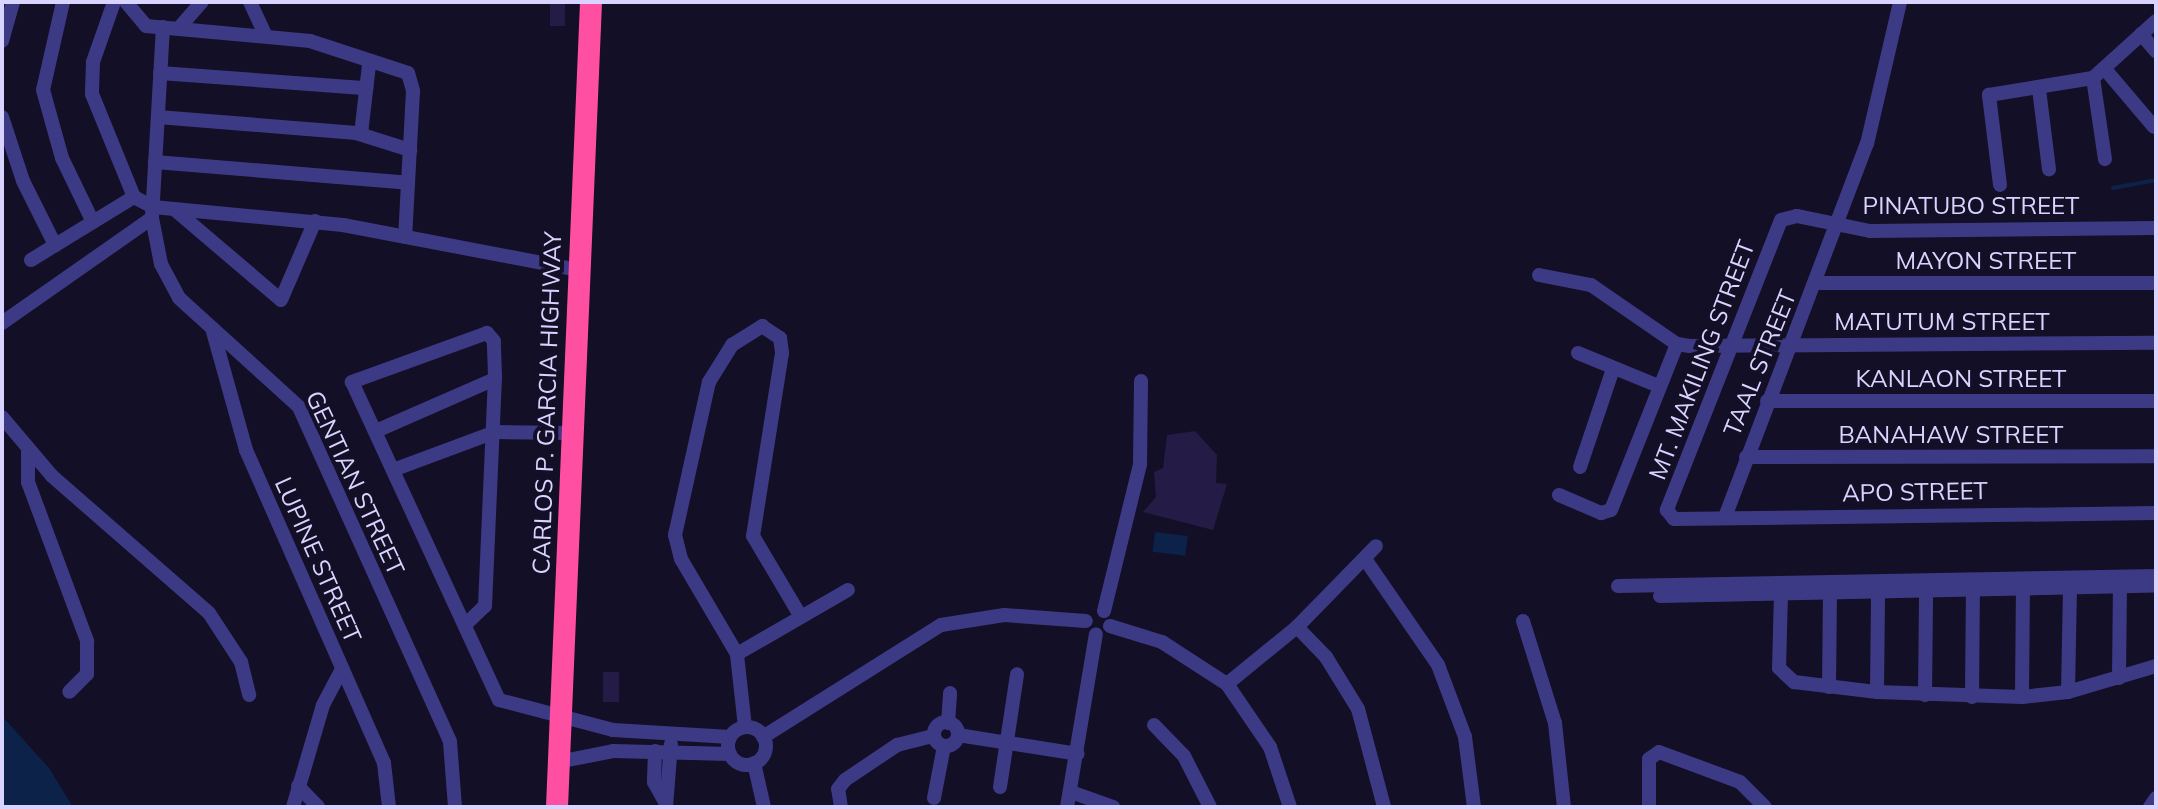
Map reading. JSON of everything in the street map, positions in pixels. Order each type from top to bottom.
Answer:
[{"type":"highway","name":"CARLOS P. GARCIA HIGHWAY","points":[[557,807],[591,2]]},
{"type":"street","points":[[2,41],[13,2]]},
{"type":"street","points":[[63,2],[43,90],[62,158],[93,222]]},
{"type":"street","points":[[114,2],[93,62],[92,94],[134,197],[152,213]]},
{"type":"street","points":[[126,2],[137,22],[310,41],[369,65],[408,73],[410,150],[405,237]]},
{"type":"street","points":[[179,28],[202,2]]},
{"type":"street","points":[[250,2],[266,36]]},
{"type":"street","name":"TAAL STREET","points":[[1725,517],[1837,225],[1877,106],[1900,2]]},
{"type":"street","points":[[2000,185],[1989,95],[2093,78],[2156,21]]},
{"type":"street","name":"GENTIAN STREET","points":[[163,27],[152,213],[172,289],[299,407],[450,742],[455,807]]},
{"type":"street","points":[[2141,34],[2156,51]]},
{"type":"street","points":[[361,134],[369,65]]},
{"type":"street","points":[[2104,68],[2154,127]]},
{"type":"street","points":[[160,73],[366,88]]},
{"type":"street","points":[[2093,78],[2105,159]]},
{"type":"street","points":[[2039,89],[2049,169]]},
{"type":"street","points":[[2,117],[23,181],[55,245]]},
{"type":"street","points":[[158,117],[361,134],[410,150]]},
{"type":"street","points":[[155,162],[408,183]]},
{"type":"street","points":[[31,260],[134,197]]},
{"type":"street","points":[[2,323],[152,213],[174,209],[315,221],[578,270]]},
{"type":"street","points":[[174,209],[281,300],[315,221]]},
{"type":"street","name":"PINATUBO STREET","points":[[1786,217],[1870,231],[2156,228]]},
{"type":"street","name":"MT. MAKILING STREET","points":[[1674,519],[1667,514],[1669,503],[1729,345],[1786,217]]},
{"type":"street","points":[[1539,275],[1591,285],[1677,344],[1656,385],[1611,510],[1601,513],[1559,495]]},
{"type":"street","name":"MAYON STREET","points":[[1816,283],[2156,283]]},
{"type":"street","name":"LUPINE STREET","points":[[212,327],[246,450],[384,763],[389,807]]},
{"type":"street","points":[[745,727],[737,654],[681,559],[675,535],[715,368],[756,328],[767,327],[780,338],[778,392],[752,526],[762,554],[801,617]]},
{"type":"street","points":[[465,625],[485,609],[495,432],[494,341],[487,333],[352,382],[500,701],[629,733],[730,737],[745,727]]},
{"type":"street","name":"MATUTUM STREET","points":[[1677,344],[2156,343]]},
{"type":"street","points":[[1578,353],[1656,385]]},
{"type":"street","points":[[1580,467],[1613,369]]},
{"type":"street","points":[[376,431],[495,379]]},
{"type":"street","points":[[1110,626],[1104,611],[1140,464],[1141,381]]},
{"type":"street","name":"KANLAON STREET","points":[[1767,401],[2156,401]]},
{"type":"street","points":[[2,417],[28,452],[209,613],[241,662],[249,695]]},
{"type":"street","points":[[393,470],[495,432],[571,433]]},
{"type":"street","points":[[28,452],[28,482],[87,641],[87,674],[69,692]]},
{"type":"street","name":"BANAHAW STREET","points":[[1746,457],[2156,456]]},
{"type":"street","name":"APO STREET","points":[[1674,519],[2156,513]]},
{"type":"street","points":[[1227,684],[1297,627],[1376,546]]},
{"type":"street","points":[[1365,559],[1438,665],[1465,737],[1474,807]]},
{"type":"street","points":[[1618,586],[2156,576]]},
{"type":"street","points":[[1660,596],[2156,586]]},
{"type":"street","points":[[2119,678],[2120,587]]},
{"type":"street","points":[[2068,692],[2070,588]]},
{"type":"street","points":[[2022,697],[2023,589]]},
{"type":"street","points":[[737,654],[848,590]]},
{"type":"street","points":[[1972,697],[1973,590]]},
{"type":"street","points":[[1925,695],[1926,591]]},
{"type":"street","points":[[1829,687],[1830,592]]},
{"type":"street","points":[[1877,692],[1878,592]]},
{"type":"street","points":[[1781,593],[1783,677],[1829,687],[1925,695],[2022,697],[2068,692],[2156,666]]},
{"type":"street","points":[[1086,621],[1094,610],[1104,611]]},
{"type":"street","points":[[763,737],[941,625],[1004,615],[1086,621],[1096,634],[1069,800],[1113,807]]},
{"type":"street","points":[[1523,621],[1555,723],[1564,807]]},
{"type":"street","points":[[1096,634],[1110,626],[1175,648],[1227,684],[1270,747],[1290,807]]},
{"type":"street","points":[[1297,627],[1326,657],[1358,709],[1384,807]]},
{"type":"street","points":[[293,807],[323,705],[342,669]]},
{"type":"street","points":[[1000,787],[1017,674]]},
{"type":"street","points":[[934,798],[939,741],[948,723],[950,693]]},
{"type":"street","points":[[948,723],[958,735]]},
{"type":"street","points":[[1154,725],[1184,756],[1210,807]]},
{"type":"street","points":[[745,727],[763,737]]},
{"type":"street","points":[[629,733],[629,750]]},
{"type":"street","points":[[666,806],[671,735]]},
{"type":"street","points":[[841,807],[838,789],[845,780],[897,745],[939,741],[958,735],[1007,740],[1078,754]]},
{"type":"street","points":[[730,737],[730,754]]},
{"type":"street","points":[[558,762],[629,750],[730,754],[742,764],[754,763],[764,754],[763,737]]},
{"type":"street","points":[[655,751],[654,782],[666,806]]},
{"type":"street","points":[[1649,807],[1653,754],[1740,782],[1765,807]]},
{"type":"street","points":[[754,763],[764,807]]},
{"type":"street","points":[[298,786],[318,807]]},
{"type":"street","points":[[2150,807],[2156,798]]},
{"type":"water","points":[[1155,532],[1188,536],[1185,556],[1153,552]]},
{"type":"water","points":[[2,716],[49,768],[73,807],[2,807]]},
{"type":"building","points":[[550,2],[565,2],[565,26],[550,26]]},
{"type":"building","points":[[1195,431],[1217,455],[1216,483],[1227,484],[1213,530],[1143,512],[1156,497],[1154,472],[1163,468],[1167,435]]},
{"type":"building","points":[[603,672],[619,672],[619,702],[603,702]]},
{"type":"waterway","points":[[2113,188],[2156,180]]}]
